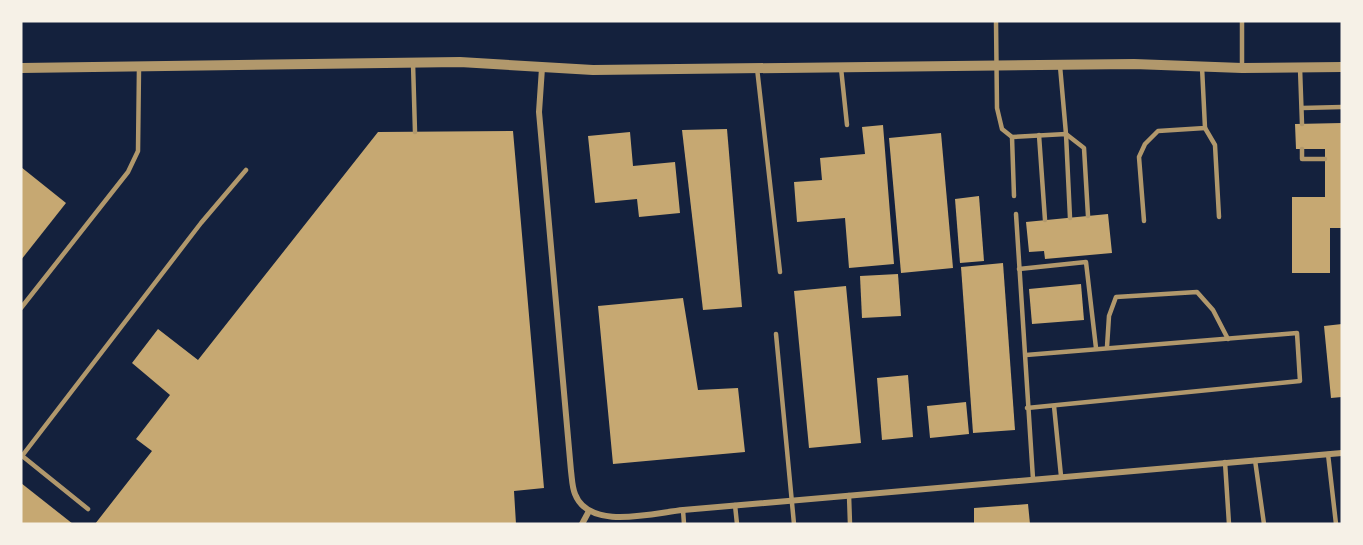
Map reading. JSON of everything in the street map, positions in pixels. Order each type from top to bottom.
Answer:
[{"type":"street","points":[[21,68],[460,62],[593,70],[1134,64],[1242,68],[1342,67]]},
{"type":"street","points":[[542,68],[539,112],[571,471],[574,493],[579,502],[596,515],[625,517],[735,505],[1342,453]]},
{"type":"street","points":[[582,524],[589,511]]},
{"type":"lane","points":[[996,21],[997,108],[1002,129],[1012,136],[1066,134],[1084,148],[1088,216]]},
{"type":"lane","points":[[1242,21],[1242,68]]},
{"type":"lane","points":[[413,63],[415,132]]},
{"type":"lane","points":[[21,308],[128,172],[138,152],[139,65]]},
{"type":"lane","points":[[1060,66],[1070,218]]},
{"type":"lane","points":[[1202,67],[1205,128],[1215,145],[1219,217]]},
{"type":"lane","points":[[757,68],[780,272]]},
{"type":"lane","points":[[842,68],[847,125]]},
{"type":"lane","points":[[1300,68],[1302,124]]},
{"type":"lane","points":[[1302,108],[1342,107]]},
{"type":"lane","points":[[1144,221],[1140,157],[1145,144],[1158,131],[1205,128]]},
{"type":"lane","points":[[1039,135],[1045,220]]},
{"type":"lane","points":[[1012,136],[1014,196]]},
{"type":"lane","points":[[1302,149],[1302,159],[1325,159]]},
{"type":"lane","points":[[88,509],[22,456],[201,223],[246,170]]},
{"type":"lane","points":[[1016,214],[1033,479]]},
{"type":"lane","points":[[1090,255],[1086,262],[1096,348]]},
{"type":"lane","points":[[1075,256],[1075,263]]},
{"type":"lane","points":[[1049,259],[1050,267]]},
{"type":"lane","points":[[1019,269],[1086,262]]},
{"type":"lane","points":[[1107,347],[1109,316],[1116,297],[1197,292],[1213,310],[1228,339]]},
{"type":"lane","points":[[1026,355],[1297,333],[1300,381],[1027,408]]},
{"type":"lane","points":[[776,334],[794,524]]},
{"type":"lane","points":[[1054,405],[1061,476]]},
{"type":"lane","points":[[1328,454],[1336,524]]},
{"type":"lane","points":[[1255,460],[1264,524]]},
{"type":"lane","points":[[1225,462],[1229,524]]},
{"type":"lane","points":[[849,495],[850,524]]},
{"type":"lane","points":[[735,505],[737,524]]},
{"type":"lane","points":[[683,510],[684,524]]},
{"type":"building","points":[[1342,123],[1342,228],[1330,228],[1330,273],[1292,273],[1292,197],[1325,197],[1325,149],[1296,149],[1295,124]]},
{"type":"building","points":[[883,125],[894,264],[849,268],[845,218],[797,222],[794,182],[822,180],[820,158],[865,154],[862,127]]},
{"type":"building","points":[[727,129],[742,307],[703,310],[682,130]]},
{"type":"building","points":[[513,131],[544,488],[514,491],[516,524],[95,524],[152,451],[136,439],[170,395],[132,363],[158,329],[198,360],[378,132]]},
{"type":"building","points":[[630,132],[633,166],[675,162],[680,213],[639,217],[637,199],[595,203],[588,136]]},
{"type":"building","points":[[941,133],[953,268],[901,273],[889,138]]},
{"type":"building","points":[[21,167],[66,203],[21,260]]},
{"type":"building","points":[[979,196],[984,261],[960,263],[955,199]]},
{"type":"building","points":[[1108,214],[1112,253],[1045,259],[1044,251],[1029,252],[1026,222]]},
{"type":"building","points":[[1003,263],[1015,430],[973,433],[961,267]]},
{"type":"building","points":[[898,274],[901,316],[862,318],[860,276]]},
{"type":"building","points":[[1081,284],[1084,320],[1032,324],[1029,289]]},
{"type":"building","points":[[846,286],[861,443],[809,448],[794,291]]},
{"type":"building","points":[[683,298],[698,390],[738,388],[745,452],[613,464],[598,306]]},
{"type":"building","points":[[1342,324],[1342,397],[1331,398],[1324,326]]},
{"type":"building","points":[[908,375],[913,437],[882,440],[877,378]]},
{"type":"building","points":[[966,402],[969,434],[930,438],[927,406]]},
{"type":"building","points":[[21,483],[73,524],[21,524]]},
{"type":"building","points":[[1028,504],[1030,524],[974,524],[974,508]]}]
